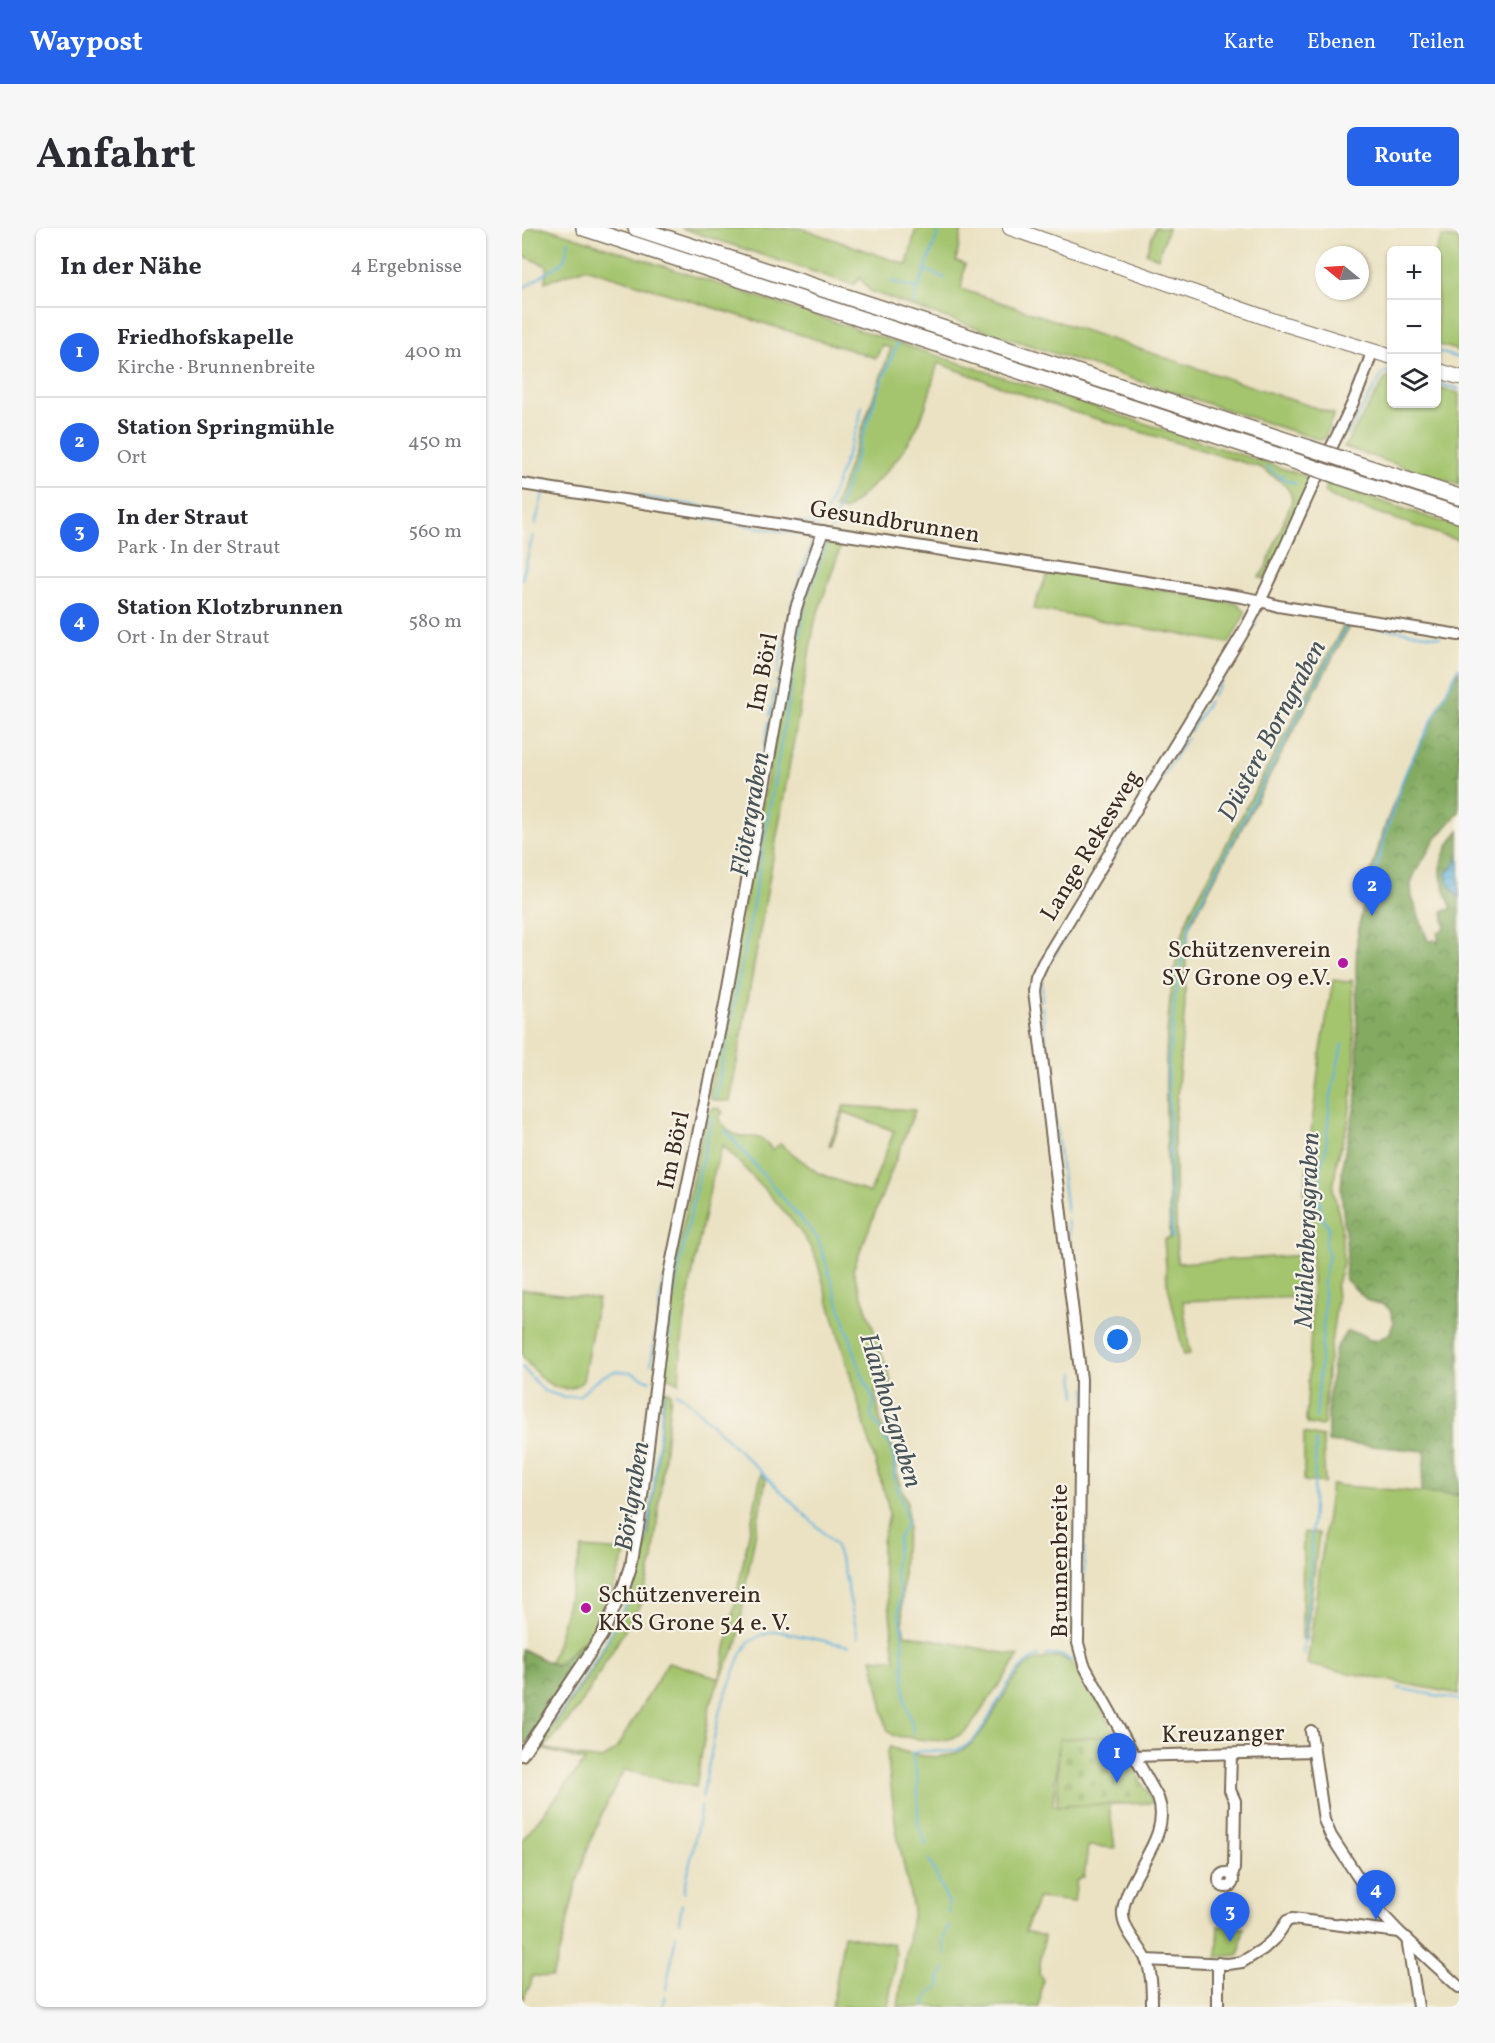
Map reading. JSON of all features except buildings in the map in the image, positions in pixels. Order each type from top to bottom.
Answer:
[{"type":"highway","points":[[584,228],[1459,515]]},
{"type":"highway","points":[[636,228],[1459,497]]},
{"type":"main road","points":[[1010,228],[1278,322],[1387,356]]},
{"type":"main road","points":[[1441,371],[1459,377]]},
{"type":"street","name":"Lange Rekesweg","points":[[1082,1404],[1081,1378],[1035,991],[1036,978],[1261,601],[1315,481],[1352,406],[1372,351]]},
{"type":"street","name":"Gesundbrunnen","points":[[522,484],[1261,601],[1278,606],[1459,635]]},
{"type":"street","name":"Im Börl","points":[[522,1755],[602,1635],[631,1566],[639,1521],[669,1274],[724,1009],[796,608],[822,531]]},
{"type":"street","name":"Brunnenbreite","points":[[1082,1404],[1078,1626],[1080,1655],[1133,1756],[1158,1798],[1162,1811],[1156,1836],[1126,1899],[1123,1912],[1124,1921],[1146,1960],[1151,1981],[1152,2007]]},
{"type":"street","points":[[1311,1731],[1324,1820],[1331,1836],[1383,1914],[1459,1987]]},
{"type":"street","name":"Kreuzanger","points":[[1133,1756],[1314,1751]]},
{"type":"street","points":[[1231,1754],[1230,1790],[1235,1801],[1232,1875]]},
{"type":"street","points":[[1146,1960],[1235,1964],[1256,1955],[1269,1944],[1289,1919],[1303,1919],[1403,1934]]},
{"type":"street","points":[[1403,1934],[1418,2007]]},
{"type":"street","points":[[1218,1963],[1218,2007]]},
{"type":"green space","points":[[522,228],[546,228],[1312,478],[1277,557],[1264,579],[1259,577],[1265,569],[1292,501],[1286,486],[1262,468],[1063,409],[938,363],[919,424],[902,452],[881,477],[845,511],[834,508],[891,348],[882,345],[876,358],[585,268],[545,282],[547,266],[522,255]]},
{"type":"green space","points":[[681,228],[801,228],[907,265],[916,228],[962,228],[956,261],[965,264],[961,289],[1334,414],[1324,440],[1310,437],[928,312],[870,291],[860,278],[853,285]]},
{"type":"green space","points":[[1155,228],[1168,228],[1158,258],[1146,253]]},
{"type":"green space","points":[[1442,237],[1459,239],[1459,351],[1441,345],[1441,246],[1438,246]]},
{"type":"green space","points":[[1387,378],[1387,408],[1441,408],[1441,389],[1459,393],[1459,485],[1344,447]]},
{"type":"green space","points":[[1328,484],[1459,527],[1459,541],[1334,498],[1324,491]]},
{"type":"green space","points":[[823,540],[842,543],[815,621],[730,1101],[718,1101],[711,1099],[709,1094],[800,602]]},
{"type":"green space","points":[[1056,571],[1238,604],[1245,614],[1229,643],[1033,609],[1048,573]]},
{"type":"green space","points":[[1344,625],[1349,627],[1190,925],[1186,951],[1185,1005],[1174,1131],[1177,1263],[1305,1255],[1306,1297],[1183,1301],[1190,1354],[1184,1355],[1167,1282],[1164,1239],[1170,1238],[1166,1116],[1167,1031],[1171,989],[1179,949],[1190,912]]},
{"type":"green space","points":[[1459,667],[1459,812],[1434,841],[1411,884],[1412,897],[1428,941],[1434,940],[1438,943],[1438,933],[1445,927],[1443,911],[1452,909],[1440,868],[1445,851],[1459,830],[1459,1495],[1421,1492],[1425,1451],[1328,1442],[1328,1402],[1335,1350],[1346,1332],[1360,1333],[1370,1340],[1377,1340],[1389,1334],[1394,1322],[1390,1310],[1385,1305],[1368,1301],[1345,1279],[1347,1251],[1341,1189],[1343,1161],[1356,1101],[1358,1073],[1357,939],[1366,889],[1386,823],[1408,767]]},
{"type":"green space","points":[[1333,980],[1348,982],[1352,980],[1355,1057],[1348,1122],[1337,1161],[1333,1190],[1341,1223],[1343,1263],[1336,1287],[1337,1300],[1327,1373],[1324,1424],[1321,1426],[1308,1424],[1306,1420],[1312,1311],[1312,1252],[1304,1192],[1320,1056]]},
{"type":"green space","points":[[844,1106],[915,1110],[853,1270],[894,1389],[875,1390],[881,1425],[896,1456],[897,1477],[907,1501],[908,1530],[904,1549],[902,1606],[904,1634],[1019,1656],[970,1727],[961,1734],[943,1740],[894,1736],[887,1729],[872,1658],[895,1660],[882,1564],[882,1541],[889,1516],[887,1502],[816,1258],[808,1243],[774,1199],[723,1145],[716,1164],[691,1282],[682,1342],[679,1383],[659,1373],[663,1324],[705,1117],[713,1108],[720,1109],[723,1113],[718,1118],[732,1133],[763,1140],[772,1150],[780,1144],[818,1173],[870,1193],[894,1131],[844,1112],[831,1146],[829,1145]]},
{"type":"green space","points":[[522,1289],[598,1299],[583,1381],[576,1386],[563,1389],[550,1384],[538,1375],[524,1358],[522,1354]]},
{"type":"green space","points":[[665,1390],[671,1393],[653,1560],[641,1603],[579,1707],[543,1748],[594,1759],[609,1755],[616,1749],[668,1662],[720,1678],[761,1474],[766,1479],[746,1583],[738,1641],[710,1705],[696,1787],[624,1770],[603,1812],[585,1857],[552,1977],[532,1976],[531,1984],[522,2000],[522,1840],[585,1761],[542,1749],[526,1765],[591,1672],[630,1596],[648,1540]]},
{"type":"green space","points":[[1304,1433],[1323,1437],[1325,1483],[1304,1481]]},
{"type":"green space","points":[[1331,1485],[1459,1495],[1459,1694],[1307,1665]]},
{"type":"green space","points":[[1303,1532],[1319,1534],[1306,1639],[1302,1639]]},
{"type":"green space","name":"Schützenverein KKS Grone 54 e. V.","points":[[582,1548],[626,1551],[612,1593],[594,1631],[556,1666],[550,1663],[558,1641]]},
{"type":"green space","points":[[594,1631],[599,1633],[522,1748],[522,1649],[556,1666]]},
{"type":"green space","points":[[1058,1657],[1075,1667],[1083,1677],[1116,1736],[1059,1739],[1053,1806],[1109,1804],[1115,1848],[1088,1846],[1084,1877],[1077,1881],[1074,1902],[1038,1898],[1025,1931],[1044,1936],[1039,1973],[1043,1980],[1039,2007],[898,2007],[913,1909],[896,1829],[887,1753],[890,1747],[922,1756],[944,1756],[964,1749],[982,1731],[1011,1683],[1023,1668],[1038,1660]]},
{"type":"green space","points":[[1116,1736],[1153,1803],[1057,1806],[1059,1739]]},
{"type":"green space","points":[[1219,1926],[1244,1928],[1239,1955],[1217,1957]]},
{"type":"green space","points":[[844,1935],[893,1944],[896,1954],[888,2007],[832,2007]]},
{"type":"water","points":[[1459,855],[1459,898],[1448,883],[1446,873],[1454,866]]},
{"type":"waterway","name":"Flötergraben","points":[[912,305],[940,228]]},
{"type":"waterway","points":[[522,289],[564,261],[569,241]]},
{"type":"waterway","points":[[925,270],[945,278]]},
{"type":"waterway","points":[[891,281],[917,289]]},
{"type":"waterway","name":"Flötergraben","points":[[832,529],[880,385],[898,343]]},
{"type":"waterway","points":[[1441,353],[1459,358]]},
{"type":"waterway","points":[[1347,435],[1382,375],[1387,372]]},
{"type":"waterway","points":[[1441,384],[1459,389]]},
{"type":"waterway","points":[[826,512],[859,422],[862,406]]},
{"type":"waterway","points":[[1267,467],[1281,478]]},
{"type":"waterway","points":[[1283,474],[1281,478],[1296,484]]},
{"type":"waterway","points":[[522,478],[547,482]]},
{"type":"waterway","points":[[561,484],[818,525]]},
{"type":"waterway","points":[[535,525],[543,494],[540,491]]},
{"type":"waterway","points":[[671,513],[811,536],[812,544],[791,606]]},
{"type":"waterway","points":[[522,579],[533,535]]},
{"type":"waterway","name":"Flötergraben","points":[[715,1099],[748,932],[805,605],[828,539]]},
{"type":"waterway","points":[[778,674],[790,612]]},
{"type":"waterway","points":[[1319,618],[1348,623]]},
{"type":"waterway","points":[[1233,661],[1257,622]]},
{"type":"waterway","name":"Düstere Borngraben","points":[[1184,952],[1191,919],[1348,623],[1440,637]]},
{"type":"waterway","points":[[1212,696],[1230,666]]},
{"type":"waterway","name":"Mühlenbergsgraben","points":[[1367,906],[1384,838],[1401,784],[1459,667]]},
{"type":"waterway","points":[[776,685],[777,679]]},
{"type":"waterway","points":[[770,716],[775,690]]},
{"type":"waterway","points":[[1190,732],[1209,701]]},
{"type":"waterway","points":[[762,762],[769,722]]},
{"type":"waterway","points":[[1143,810],[1187,737]]},
{"type":"waterway","points":[[755,802],[762,766]]},
{"type":"waterway","points":[[749,839],[754,807]]},
{"type":"waterway","points":[[1072,926],[1138,818]]},
{"type":"waterway","points":[[741,883],[748,847]]},
{"type":"waterway","points":[[739,896],[740,888]]},
{"type":"waterway","points":[[1046,969],[1068,933]]},
{"type":"waterway","name":"Düstere Borngraben","points":[[1172,1238],[1168,1067],[1175,996],[1183,958]]},
{"type":"waterway","points":[[1042,977],[1042,1001]]},
{"type":"waterway","points":[[1042,1006],[1051,1086]]},
{"type":"waterway","name":"Mühlenbergsgraben","points":[[1316,1418],[1324,1315],[1324,1277],[1329,1255],[1325,1245],[1329,1226],[1323,1220],[1320,1203],[1321,1164],[1325,1153],[1330,1101],[1342,1044]]},
{"type":"waterway","points":[[1052,1094],[1067,1213]]},
{"type":"waterway","name":"Börlgraben","points":[[665,1376],[673,1296],[712,1115]]},
{"type":"waterway","name":"Hainholzgraben","points":[[725,1130],[818,1239],[861,1372],[874,1401],[871,1416],[889,1443],[894,1460],[894,1479],[907,1522],[898,1539],[895,1571],[900,1592],[899,1613],[902,1626],[905,1701],[913,1735]]},
{"type":"waterway","points":[[1067,1219],[1074,1271]]},
{"type":"waterway","points":[[1074,1277],[1080,1326]]},
{"type":"waterway","points":[[651,1364],[663,1280]]},
{"type":"waterway","points":[[1081,1331],[1083,1352]]},
{"type":"waterway","points":[[522,1367],[544,1391],[564,1397],[579,1396],[599,1378],[615,1371],[631,1372],[650,1381]]},
{"type":"waterway","points":[[1074,1373],[1076,1396]]},
{"type":"waterway","name":"Börlgraben","points":[[528,1759],[596,1659],[629,1595],[649,1519],[664,1388]]},
{"type":"waterway","points":[[1086,1388],[1086,1463]]},
{"type":"waterway","points":[[676,1393],[684,1397],[835,1544],[844,1570],[858,1638]]},
{"type":"waterway","name":"Mühlenbergsgraben","points":[[1303,1656],[1309,1593],[1316,1441]]},
{"type":"waterway","points":[[1085,1541],[1086,1469]]},
{"type":"waterway","points":[[1084,1546],[1084,1581]]},
{"type":"waterway","points":[[702,1798],[720,1709],[748,1643],[761,1635],[777,1631],[849,1646]]},
{"type":"waterway","points":[[1046,1655],[1061,1655],[1073,1661]]},
{"type":"waterway","points":[[926,1845],[918,1823],[918,1782],[912,1753],[956,1750],[973,1740],[1015,1674],[1026,1663],[1039,1656]]},
{"type":"waterway","points":[[1398,1688],[1459,1700]]},
{"type":"waterway","points":[[684,1893],[701,1807]]},
{"type":"waterway","name":"Hainholzgraben","points":[[929,1859],[949,1904],[948,1913]]},
{"type":"waterway","points":[[679,1922],[682,1904]]},
{"type":"waterway","name":"Hainholzgraben","points":[[945,1954],[942,1941],[949,1926]]},
{"type":"waterway","points":[[666,1989],[676,1935]]},
{"type":"waterway","name":"Hainholzgraben","points":[[924,2007],[929,1994],[941,1985],[939,1978],[946,1968]]},
{"type":"waterway","points":[[662,2007],[665,1995]]},
{"type":"place","name":"Station Springmühle","points":[[1372,916]]},
{"type":"place","name":"Schützenverein SV Grone 09 e.V.","points":[[1343,963]]},
{"type":"place","name":"Schützenverein KKS Grone 54 e. V.","points":[[586,1608]]},
{"type":"place","name":"Friedhofskapelle","points":[[1117,1783]]},
{"type":"place","name":"Station Klotzbrunnen","points":[[1376,1920]]},
{"type":"place","name":"In der Straut","points":[[1230,1942]]}]
